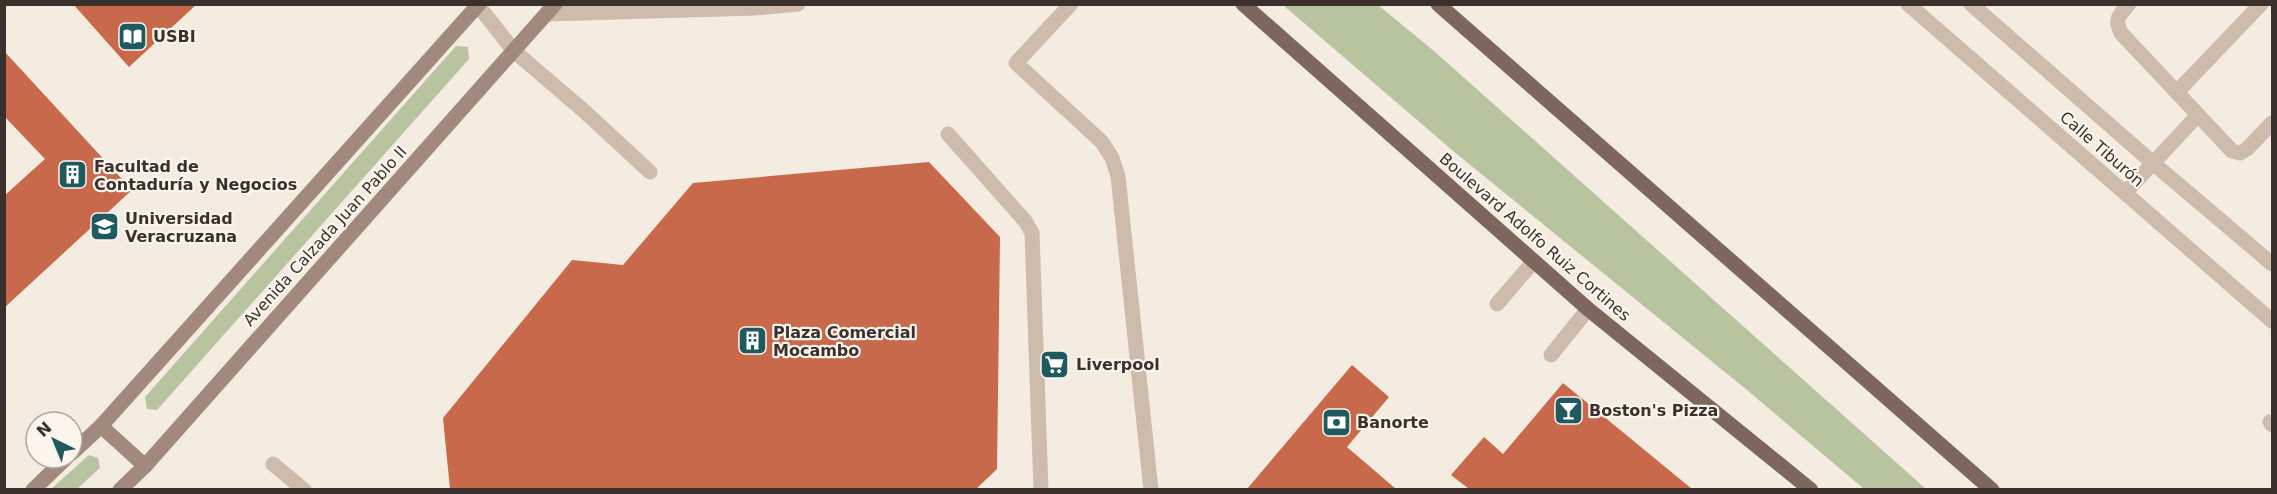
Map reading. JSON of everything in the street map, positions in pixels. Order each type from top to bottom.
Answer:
[{"type":"main road","name":"Boulevard Adolfo Ruiz Cortines","points":[[1243,4],[1588,309],[1811,489]]},
{"type":"main road","points":[[1438,4],[1992,489]]},
{"type":"main road","points":[[84,442],[101,426],[478,5]]},
{"type":"main road","name":"Avenida Calzada Juan Pablo II","points":[[120,489],[145,466],[551,9]]},
{"type":"main road","points":[[101,426],[145,466]]},
{"type":"main road","points":[[33,489],[53,470]]},
{"type":"street","points":[[551,9],[755,8],[798,4]]},
{"type":"street","points":[[1071,4],[1016,63],[1102,142],[1113,158],[1118,176],[1151,489]]},
{"type":"street","name":"Calle Tiburón","points":[[1908,4],[2272,321]]},
{"type":"street","name":"Calle Tiburón","points":[[1971,4],[2272,264]]},
{"type":"street","points":[[2129,4],[2118,17],[2117,24],[2121,33],[2232,151],[2240,153],[2247,149],[2272,123]]},
{"type":"street","points":[[2177,92],[2261,4]]},
{"type":"street","points":[[478,5],[514,51],[650,172]]},
{"type":"street","points":[[2126,192],[2198,116]]},
{"type":"street","points":[[948,134],[1026,222],[1032,233],[1041,489]]},
{"type":"street","points":[[1497,304],[1533,262]]},
{"type":"street","points":[[1551,355],[1588,309]]},
{"type":"street","points":[[273,464],[304,489]]},
{"type":"green space","points":[[1283,5],[1378,5],[1434,51],[1926,489],[1864,489],[1747,390],[1458,155]]},
{"type":"green space","points":[[456,46],[468,47],[469,59],[157,410],[147,409],[145,397]]},
{"type":"green space","points":[[89,455],[98,458],[100,468],[77,489],[51,489],[72,470],[84,470],[84,459]]},
{"type":"building","name":"USBI","points":[[73,4],[197,4],[129,67]]},
{"type":"building","name":"Facultad de Contaduría y Negocios","points":[[4,51],[132,190],[4,308],[4,196],[45,159],[4,116]]},
{"type":"building","name":"Plaza Comercial Mocambo","points":[[929,162],[1000,237],[997,469],[976,489],[450,489],[443,418],[572,260],[623,265],[693,183]]},
{"type":"building","name":"Banorte","points":[[1352,365],[1389,397],[1347,447],[1396,489],[1247,489]]},
{"type":"building","name":"Boston's Pizza","points":[[1563,383],[1692,489],[1469,489],[1451,475],[1484,437],[1503,454]]},
{"type":"place","name":"USBI","points":[[132,36]]},
{"type":"place","name":"Facultad de Contaduría y Negocios","points":[[73,175]]},
{"type":"place","name":"Universidad Veracruzana","points":[[104,227]]},
{"type":"place","name":"Plaza Comercial Mocambo","points":[[752,341]]},
{"type":"place","name":"Liverpool","points":[[1055,364]]},
{"type":"place","name":"Boston's Pizza","points":[[1568,410]]},
{"type":"place","name":"Banorte","points":[[1336,422]]}]
